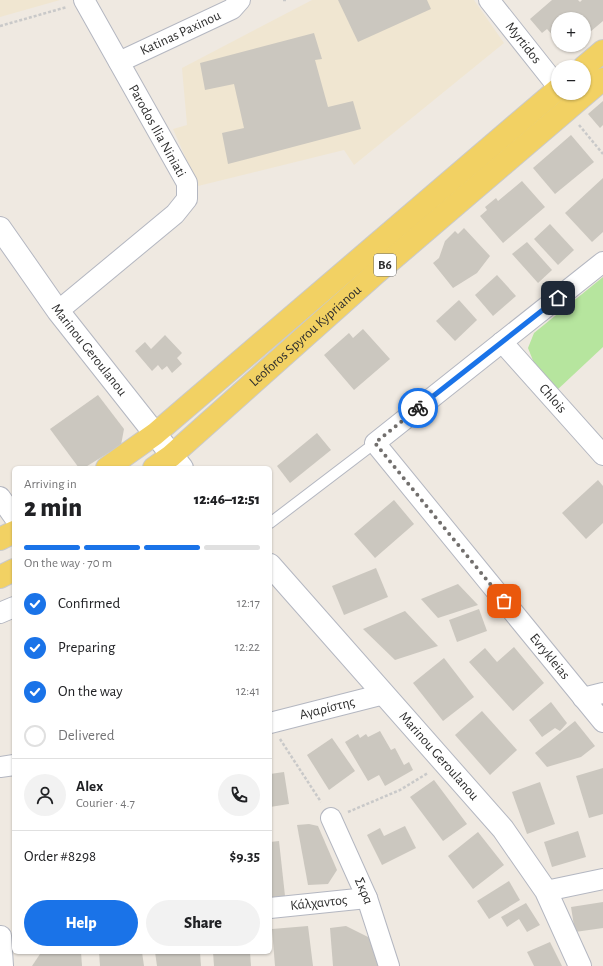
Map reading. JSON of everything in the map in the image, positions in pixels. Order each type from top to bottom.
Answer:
[{"type":"main road","points":[[591,61],[603,51]]},
{"type":"main road","name":"Leoforos Spyrou Kyprianou","points":[[169,464],[375,274],[603,79]]},
{"type":"main road","name":"Leoforos Spyrou Kyprianou","points":[[110,466],[155,434],[551,94]]},
{"type":"main road","points":[[0,539],[12,533]]},
{"type":"main road","points":[[0,577],[12,571]]},
{"type":"street","name":"Katinas Paxinou","points":[[119,62],[232,9],[240,0]]},
{"type":"street","name":"Myrtidos","points":[[489,0],[551,79]]},
{"type":"street","name":"Parodos Ilia Niniati","points":[[58,311],[175,214],[187,199],[187,183],[84,1]]},
{"type":"street","name":"Marinou Geroulanou","points":[[0,228],[58,311],[155,434],[169,464]]},
{"type":"street","points":[[375,443],[603,262]]},
{"type":"street","name":"Chlois","points":[[502,342],[603,456]]},
{"type":"street","name":"Evrykleias","points":[[375,443],[603,722]]},
{"type":"street","points":[[0,497],[12,513]]},
{"type":"street","name":"Marinou Geroulanou","points":[[272,567],[503,829],[546,890],[580,966]]},
{"type":"street","points":[[0,613],[12,608]]},
{"type":"street","points":[[583,698],[603,693]]},
{"type":"street","name":"Αγαρίστης","points":[[272,722],[384,694]]},
{"type":"street","points":[[0,767],[12,765]]},
{"type":"street","name":"Σκρα","points":[[332,818],[367,898],[389,966]]},
{"type":"street","points":[[546,890],[603,879]]},
{"type":"street","name":"Κάλχαντος","points":[[272,908],[367,898]]},
{"type":"street","points":[[3,966],[5,936]]},
{"type":"lane","points":[[272,521],[375,443]]},
{"type":"path","points":[[0,26],[84,1]]},
{"type":"path","points":[[566,110],[603,154]]},
{"type":"path","points":[[272,726],[332,818],[400,790],[445,763]]},
{"type":"shaded area","points":[[0,0],[60,0],[0,17]]},
{"type":"shaded area","points":[[312,0],[474,0],[504,43],[354,165],[344,150],[198,186],[173,129],[187,125],[182,68]]},
{"type":"green space","points":[[603,277],[603,347],[556,391],[536,368],[528,348],[534,333]]},
{"type":"building","points":[[338,0],[427,0],[431,9],[358,42]]},
{"type":"building","points":[[552,0],[578,0],[580,2],[582,0],[603,0],[603,21],[591,31],[591,12],[551,12],[551,33],[547,29],[542,33],[530,19]]},
{"type":"building","points":[[314,33],[322,59],[315,60],[328,107],[353,101],[361,129],[228,164],[222,133],[244,128],[234,84],[205,90],[200,63]]},
{"type":"building","points":[[603,101],[603,125],[600,128],[588,114]]},
{"type":"building","points":[[571,135],[594,162],[555,194],[533,168]]},
{"type":"building","points":[[603,178],[603,232],[592,242],[565,213]]},
{"type":"building","points":[[522,181],[545,207],[503,243],[480,216],[487,210],[485,207],[496,198],[498,201]]},
{"type":"building","points":[[550,224],[574,250],[558,265],[534,239]]},
{"type":"building","points":[[464,228],[490,256],[477,273],[453,288],[433,263],[439,258],[445,241],[455,231],[458,234]]},
{"type":"building","points":[[527,242],[552,270],[538,283],[512,254]]},
{"type":"building","points":[[497,275],[516,296],[493,316],[475,295]]},
{"type":"building","points":[[459,300],[477,320],[455,341],[436,321]]},
{"type":"building","points":[[363,329],[390,359],[354,390],[324,355],[349,333],[353,338]]},
{"type":"building","points":[[165,335],[182,353],[177,358],[182,364],[172,373],[167,366],[162,370],[158,365],[152,371],[135,351],[145,342],[151,349]]},
{"type":"building","points":[[98,395],[124,429],[121,445],[87,466],[78,466],[50,429]]},
{"type":"building","points":[[317,433],[331,450],[290,483],[277,466]]},
{"type":"building","points":[[598,480],[603,486],[603,523],[586,539],[562,513]]},
{"type":"building","points":[[394,500],[414,524],[375,558],[354,534]]},
{"type":"building","points":[[376,568],[388,597],[344,615],[332,586]]},
{"type":"building","points":[[458,584],[478,605],[438,618],[421,599]]},
{"type":"building","points":[[479,609],[487,631],[457,642],[449,620]]},
{"type":"building","points":[[405,611],[438,646],[395,660],[363,629]]},
{"type":"building","points":[[514,647],[544,683],[513,711],[469,662],[485,648],[497,662]]},
{"type":"building","points":[[444,658],[474,697],[443,721],[413,683]]},
{"type":"building","points":[[551,702],[567,723],[560,731],[555,728],[542,737],[529,720]]},
{"type":"building","points":[[482,711],[517,750],[490,775],[455,735]]},
{"type":"building","points":[[575,721],[595,746],[581,757],[547,767],[535,753]]},
{"type":"building","points":[[380,731],[391,750],[395,748],[404,765],[409,762],[413,770],[385,786],[379,775],[368,781],[345,742],[358,734],[360,738],[366,734],[368,737]]},
{"type":"building","points":[[332,738],[355,771],[329,790],[307,755]]},
{"type":"building","points":[[603,768],[603,814],[589,818],[576,776]]},
{"type":"building","points":[[284,772],[289,804],[272,807],[272,774]]},
{"type":"building","points":[[434,780],[467,824],[443,841],[410,797]]},
{"type":"building","points":[[540,782],[555,824],[527,834],[512,792]]},
{"type":"building","points":[[309,824],[318,826],[337,870],[328,884],[308,885],[297,825]]},
{"type":"building","points":[[405,826],[416,848],[382,865],[367,835],[380,828],[384,836]]},
{"type":"building","points":[[578,831],[586,857],[552,867],[544,842]]},
{"type":"building","points":[[478,832],[504,865],[473,889],[448,856]]},
{"type":"building","points":[[279,841],[285,896],[272,898],[272,842]]},
{"type":"building","points":[[509,881],[520,900],[489,919],[477,901]]},
{"type":"building","points":[[603,902],[603,928],[575,932],[571,907]]},
{"type":"building","points":[[526,903],[540,925],[527,932],[519,919],[507,927],[501,917]]},
{"type":"building","points":[[308,926],[313,966],[275,966],[272,929]]},
{"type":"building","points":[[346,926],[370,938],[380,966],[333,966],[330,928]]},
{"type":"building","points":[[550,942],[562,966],[534,966],[527,952]]},
{"type":"building","points":[[40,954],[81,954],[82,966],[32,966]]},
{"type":"building","points":[[99,954],[142,954],[144,966],[100,966]]},
{"type":"building","points":[[155,954],[200,954],[201,966],[157,966]]},
{"type":"building","points":[[213,954],[250,954],[251,966],[214,966]]},
{"type":"way so far","points":[[418,408],[375,443],[504,601]]},
{"type":"route","points":[[418,408],[558,298]]}]
